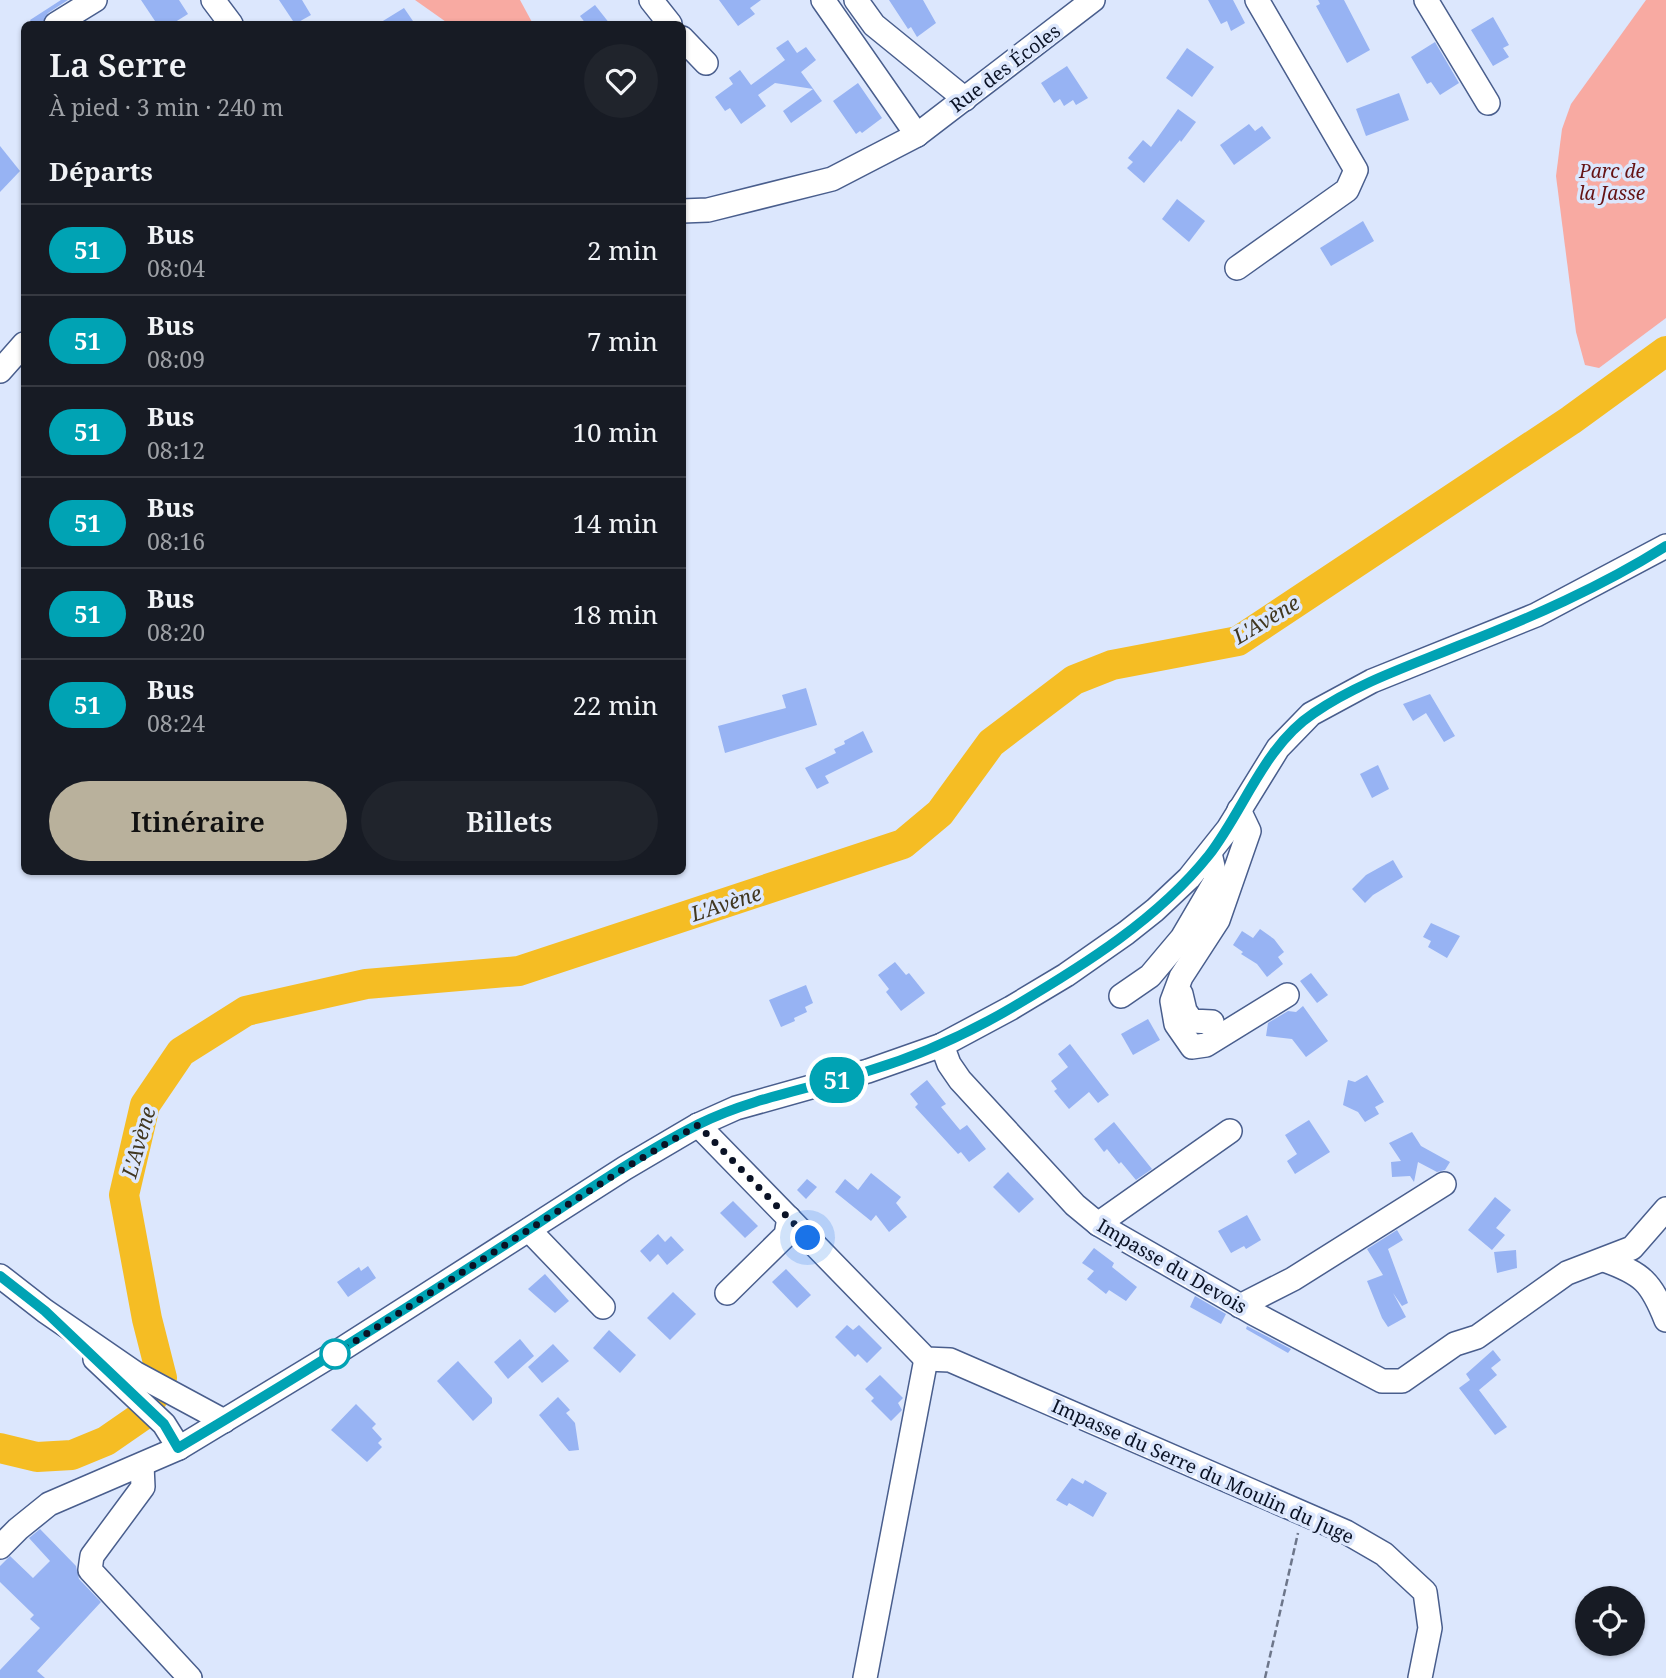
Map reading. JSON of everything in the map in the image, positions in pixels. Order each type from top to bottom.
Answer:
[{"type":"street","points":[[61,21],[94,0]]},
{"type":"street","points":[[213,0],[228,21]]},
{"type":"street","points":[[651,0],[668,21]]},
{"type":"street","points":[[823,0],[917,135]]},
{"type":"street","points":[[856,0],[874,25],[965,99]]},
{"type":"street","name":"Rue des Écoles","points":[[686,211],[708,209],[832,179],[917,135],[1093,0]]},
{"type":"street","points":[[1237,268],[1347,190],[1356,170],[1256,0]]},
{"type":"street","points":[[1426,0],[1488,103]]},
{"type":"street","points":[[686,42],[706,64]]},
{"type":"street","points":[[0,371],[21,347]]},
{"type":"street","points":[[3,1538],[49,1504],[178,1448],[224,1421],[698,1125],[736,1108],[868,1071],[942,1045],[1055,981],[1126,933],[1189,878],[1240,810],[1278,748],[1294,729],[1311,715],[1372,681],[1536,615],[1666,546]]},
{"type":"street","points":[[1240,810],[1249,831],[1217,920],[1181,977],[1172,1001],[1176,1024],[1192,1046],[1206,1045],[1287,995]]},
{"type":"street","points":[[1121,996],[1150,976],[1182,938],[1216,880],[1210,853]]},
{"type":"street","points":[[1178,986],[1185,1011],[1192,1021],[1212,1022]]},
{"type":"street","name":"Impasse du Devois","points":[[942,1045],[949,1064],[960,1080],[1075,1205],[1098,1224],[1240,1306],[1382,1381],[1402,1381],[1455,1344],[1477,1338],[1567,1273],[1632,1248],[1666,1209]]},
{"type":"street","points":[[698,1125],[926,1359],[865,1678]]},
{"type":"street","points":[[1098,1224],[1230,1131]]},
{"type":"street","points":[[1240,1306],[1293,1279],[1444,1184]]},
{"type":"street","points":[[727,1293],[786,1235],[789,1218]]},
{"type":"street","points":[[529,1230],[603,1307]]},
{"type":"street","points":[[1604,1261],[1630,1269],[1655,1291],[1666,1320]]},
{"type":"street","points":[[0,1276],[130,1381],[164,1424],[178,1448]]},
{"type":"street","name":"Impasse du Serre du Moulin du Juge","points":[[926,1359],[950,1360],[1295,1509],[1346,1532],[1384,1554],[1425,1592],[1430,1628],[1420,1678]]},
{"type":"street","points":[[130,1381],[187,1402],[224,1421]]},
{"type":"street","points":[[142,1465],[144,1487],[92,1556],[90,1570],[190,1678]]},
{"type":"path","points":[[1265,1678],[1298,1535],[1295,1509]]},
{"type":"green space","points":[[415,0],[520,0],[531,21],[445,21]]},
{"type":"green space","name":"Parc de la Jasse","points":[[1646,0],[1666,0],[1666,318],[1599,368],[1585,365],[1576,332],[1556,176],[1562,129],[1571,104]]},
{"type":"building","points":[[61,0],[68,0],[48,13],[44,21],[30,20]]},
{"type":"building","points":[[141,0],[179,0],[188,14],[177,21],[155,21]]},
{"type":"building","points":[[279,0],[302,0],[311,15],[300,21],[293,21]]},
{"type":"building","points":[[719,0],[761,0],[750,8],[755,14],[738,26]]},
{"type":"building","points":[[889,0],[923,0],[936,23],[917,37],[911,27],[908,29]]},
{"type":"building","points":[[1208,0],[1233,0],[1245,23],[1231,31],[1227,21],[1221,24]]},
{"type":"building","points":[[1318,0],[1344,0],[1370,50],[1347,63],[1316,6],[1320,4]]},
{"type":"building","points":[[595,5],[608,21],[584,21],[580,16]]},
{"type":"building","points":[[404,8],[413,21],[383,21]]},
{"type":"building","points":[[1493,17],[1509,45],[1503,48],[1509,57],[1493,66],[1471,30]]},
{"type":"building","points":[[788,40],[797,53],[806,47],[816,60],[801,72],[822,101],[791,123],[783,111],[813,89],[775,83],[758,95],[766,106],[741,124],[730,108],[725,111],[715,97],[733,84],[729,78],[740,70],[751,85],[785,60],[776,48]]},
{"type":"building","points":[[1435,42],[1459,83],[1440,95],[1431,82],[1427,84],[1411,57]]},
{"type":"building","points":[[1187,48],[1214,67],[1192,97],[1166,78]]},
{"type":"building","points":[[1067,66],[1088,98],[1076,105],[1073,100],[1064,106],[1060,99],[1054,103],[1041,83]]},
{"type":"building","points":[[858,83],[882,118],[862,133],[860,131],[856,134],[833,101]]},
{"type":"building","points":[[1399,93],[1409,120],[1366,136],[1356,109]]},
{"type":"building","points":[[1178,109],[1196,122],[1144,183],[1127,168],[1133,162],[1128,158],[1143,140],[1151,147]]},
{"type":"building","points":[[1249,124],[1255,131],[1262,126],[1271,138],[1234,165],[1220,145]]},
{"type":"building","points":[[0,146],[20,171],[0,192]]},
{"type":"building","points":[[1177,199],[1205,221],[1189,242],[1162,219]]},
{"type":"building","points":[[1363,221],[1374,241],[1331,266],[1320,248]]},
{"type":"building","points":[[806,688],[817,725],[725,753],[718,726],[786,708],[782,695]]},
{"type":"building","points":[[1430,694],[1455,736],[1444,742],[1426,713],[1413,721],[1403,704]]},
{"type":"building","points":[[863,731],[873,752],[825,776],[829,783],[817,789],[805,768],[836,753],[834,749]]},
{"type":"building","points":[[1378,765],[1389,789],[1372,798],[1360,774]]},
{"type":"building","points":[[1393,860],[1403,877],[1365,903],[1352,889],[1366,875]]},
{"type":"building","points":[[1431,923],[1460,936],[1447,958],[1428,947],[1431,941],[1423,937]]},
{"type":"building","points":[[1260,929],[1274,939],[1284,952],[1278,957],[1283,964],[1267,977],[1257,964],[1233,945],[1242,931],[1253,938]]},
{"type":"building","points":[[895,962],[906,975],[909,973],[925,993],[901,1011],[886,992],[889,989],[878,975]]},
{"type":"building","points":[[1311,973],[1328,995],[1317,1003],[1300,981]]},
{"type":"building","points":[[806,985],[813,1003],[805,1007],[807,1012],[794,1018],[795,1021],[781,1027],[769,1000]]},
{"type":"building","points":[[1303,1006],[1328,1041],[1306,1057],[1292,1039],[1266,1036],[1268,1023],[1288,1011],[1296,1012]]},
{"type":"building","points":[[1148,1019],[1160,1040],[1133,1055],[1121,1034]]},
{"type":"building","points":[[1070,1044],[1109,1095],[1098,1103],[1089,1092],[1069,1109],[1054,1091],[1057,1089],[1051,1081],[1068,1067],[1058,1054]]},
{"type":"building","points":[[1367,1075],[1384,1102],[1375,1107],[1379,1114],[1365,1122],[1358,1112],[1343,1105],[1348,1080],[1355,1082]]},
{"type":"building","points":[[927,1080],[946,1104],[941,1107],[960,1130],[967,1125],[986,1149],[969,1162],[961,1152],[958,1154],[915,1107],[918,1104],[910,1094]]},
{"type":"building","points":[[1309,1120],[1330,1152],[1295,1174],[1287,1161],[1297,1154],[1285,1135]]},
{"type":"building","points":[[1114,1122],[1152,1169],[1136,1180],[1121,1162],[1119,1164],[1107,1149],[1104,1152],[1094,1139]]},
{"type":"building","points":[[1412,1132],[1421,1146],[1450,1162],[1445,1170],[1437,1172],[1418,1162],[1414,1182],[1410,1176],[1392,1177],[1391,1162],[1401,1161],[1389,1143]]},
{"type":"building","points":[[1008,1172],[1034,1199],[1019,1213],[993,1187]]},
{"type":"building","points":[[871,1173],[901,1197],[896,1203],[907,1217],[889,1232],[876,1215],[871,1221],[835,1192],[845,1179],[858,1190]]},
{"type":"building","points":[[807,1179],[817,1187],[806,1199],[797,1190]]},
{"type":"building","points":[[1495,1197],[1511,1210],[1496,1228],[1505,1235],[1492,1250],[1468,1230]]},
{"type":"building","points":[[733,1201],[758,1226],[745,1238],[720,1213]]},
{"type":"building","points":[[1247,1215],[1261,1240],[1246,1249],[1244,1246],[1231,1253],[1218,1231]]},
{"type":"building","points":[[1397,1230],[1403,1240],[1388,1249],[1408,1303],[1402,1306],[1393,1293],[1406,1317],[1388,1327],[1367,1281],[1383,1275],[1367,1249]]},
{"type":"building","points":[[658,1234],[665,1242],[671,1236],[684,1250],[667,1265],[658,1254],[650,1262],[640,1251]]},
{"type":"building","points":[[1094,1248],[1114,1263],[1112,1267],[1137,1287],[1126,1301],[1109,1290],[1106,1294],[1087,1279],[1094,1271],[1082,1263]]},
{"type":"building","points":[[1516,1250],[1517,1268],[1497,1273],[1494,1252]]},
{"type":"building","points":[[368,1266],[376,1278],[348,1297],[337,1282],[359,1267],[361,1271]]},
{"type":"building","points":[[786,1269],[811,1295],[797,1308],[772,1282]]},
{"type":"building","points":[[545,1274],[569,1301],[555,1313],[528,1289]]},
{"type":"building","points":[[673,1292],[696,1314],[670,1340],[647,1318]]},
{"type":"building","points":[[1195,1296],[1226,1314],[1221,1324],[1190,1307]]},
{"type":"building","points":[[847,1325],[853,1330],[859,1325],[882,1348],[867,1363],[858,1354],[855,1357],[835,1337]]},
{"type":"building","points":[[1247,1326],[1291,1349],[1288,1353],[1246,1329]]},
{"type":"building","points":[[609,1330],[636,1355],[620,1373],[593,1348]]},
{"type":"building","points":[[520,1339],[534,1356],[508,1379],[494,1362]]},
{"type":"building","points":[[553,1344],[569,1361],[542,1383],[528,1367]]},
{"type":"building","points":[[1493,1350],[1501,1360],[1491,1368],[1497,1375],[1479,1390],[1507,1427],[1495,1435],[1459,1388],[1470,1380],[1466,1374]]},
{"type":"building","points":[[458,1361],[492,1398],[492,1403],[473,1421],[437,1381]]},
{"type":"building","points":[[880,1375],[903,1398],[898,1403],[902,1410],[891,1421],[871,1401],[874,1398],[865,1389]]},
{"type":"building","points":[[558,1397],[570,1410],[566,1413],[575,1423],[579,1450],[569,1451],[539,1415]]},
{"type":"building","points":[[356,1404],[376,1424],[372,1428],[382,1439],[378,1443],[382,1447],[367,1462],[331,1430]]},
{"type":"building","points":[[1072,1478],[1083,1484],[1085,1480],[1107,1493],[1093,1517],[1069,1503],[1067,1506],[1056,1500]]},
{"type":"building","points":[[40,1529],[76,1566],[79,1579],[101,1602],[37,1671],[45,1678],[0,1678],[0,1670],[40,1628],[30,1619],[34,1615],[0,1582],[0,1566],[10,1556],[33,1578],[50,1561],[29,1538]]},
{"type":"waterway","name":"L'Avène","points":[[0,1448],[37,1457],[72,1455],[106,1441],[145,1414],[162,1378],[147,1319],[124,1195],[145,1105],[181,1052],[246,1011],[366,984],[519,971],[903,844],[940,813],[991,743],[1074,680],[1112,665],[1238,641],[1571,420],[1666,351]]},
{"type":"bus line","name":"51","points":[[0,1276],[45,1311],[164,1424],[178,1448],[342,1349],[673,1138],[736,1108],[868,1071],[942,1045],[1066,975],[1126,933],[1189,878],[1228,829],[1278,748],[1294,729],[1311,715],[1372,681],[1536,615],[1666,546]]},
{"type":"route","points":[[335,1354],[625,1168],[698,1125],[808,1238]]}]
